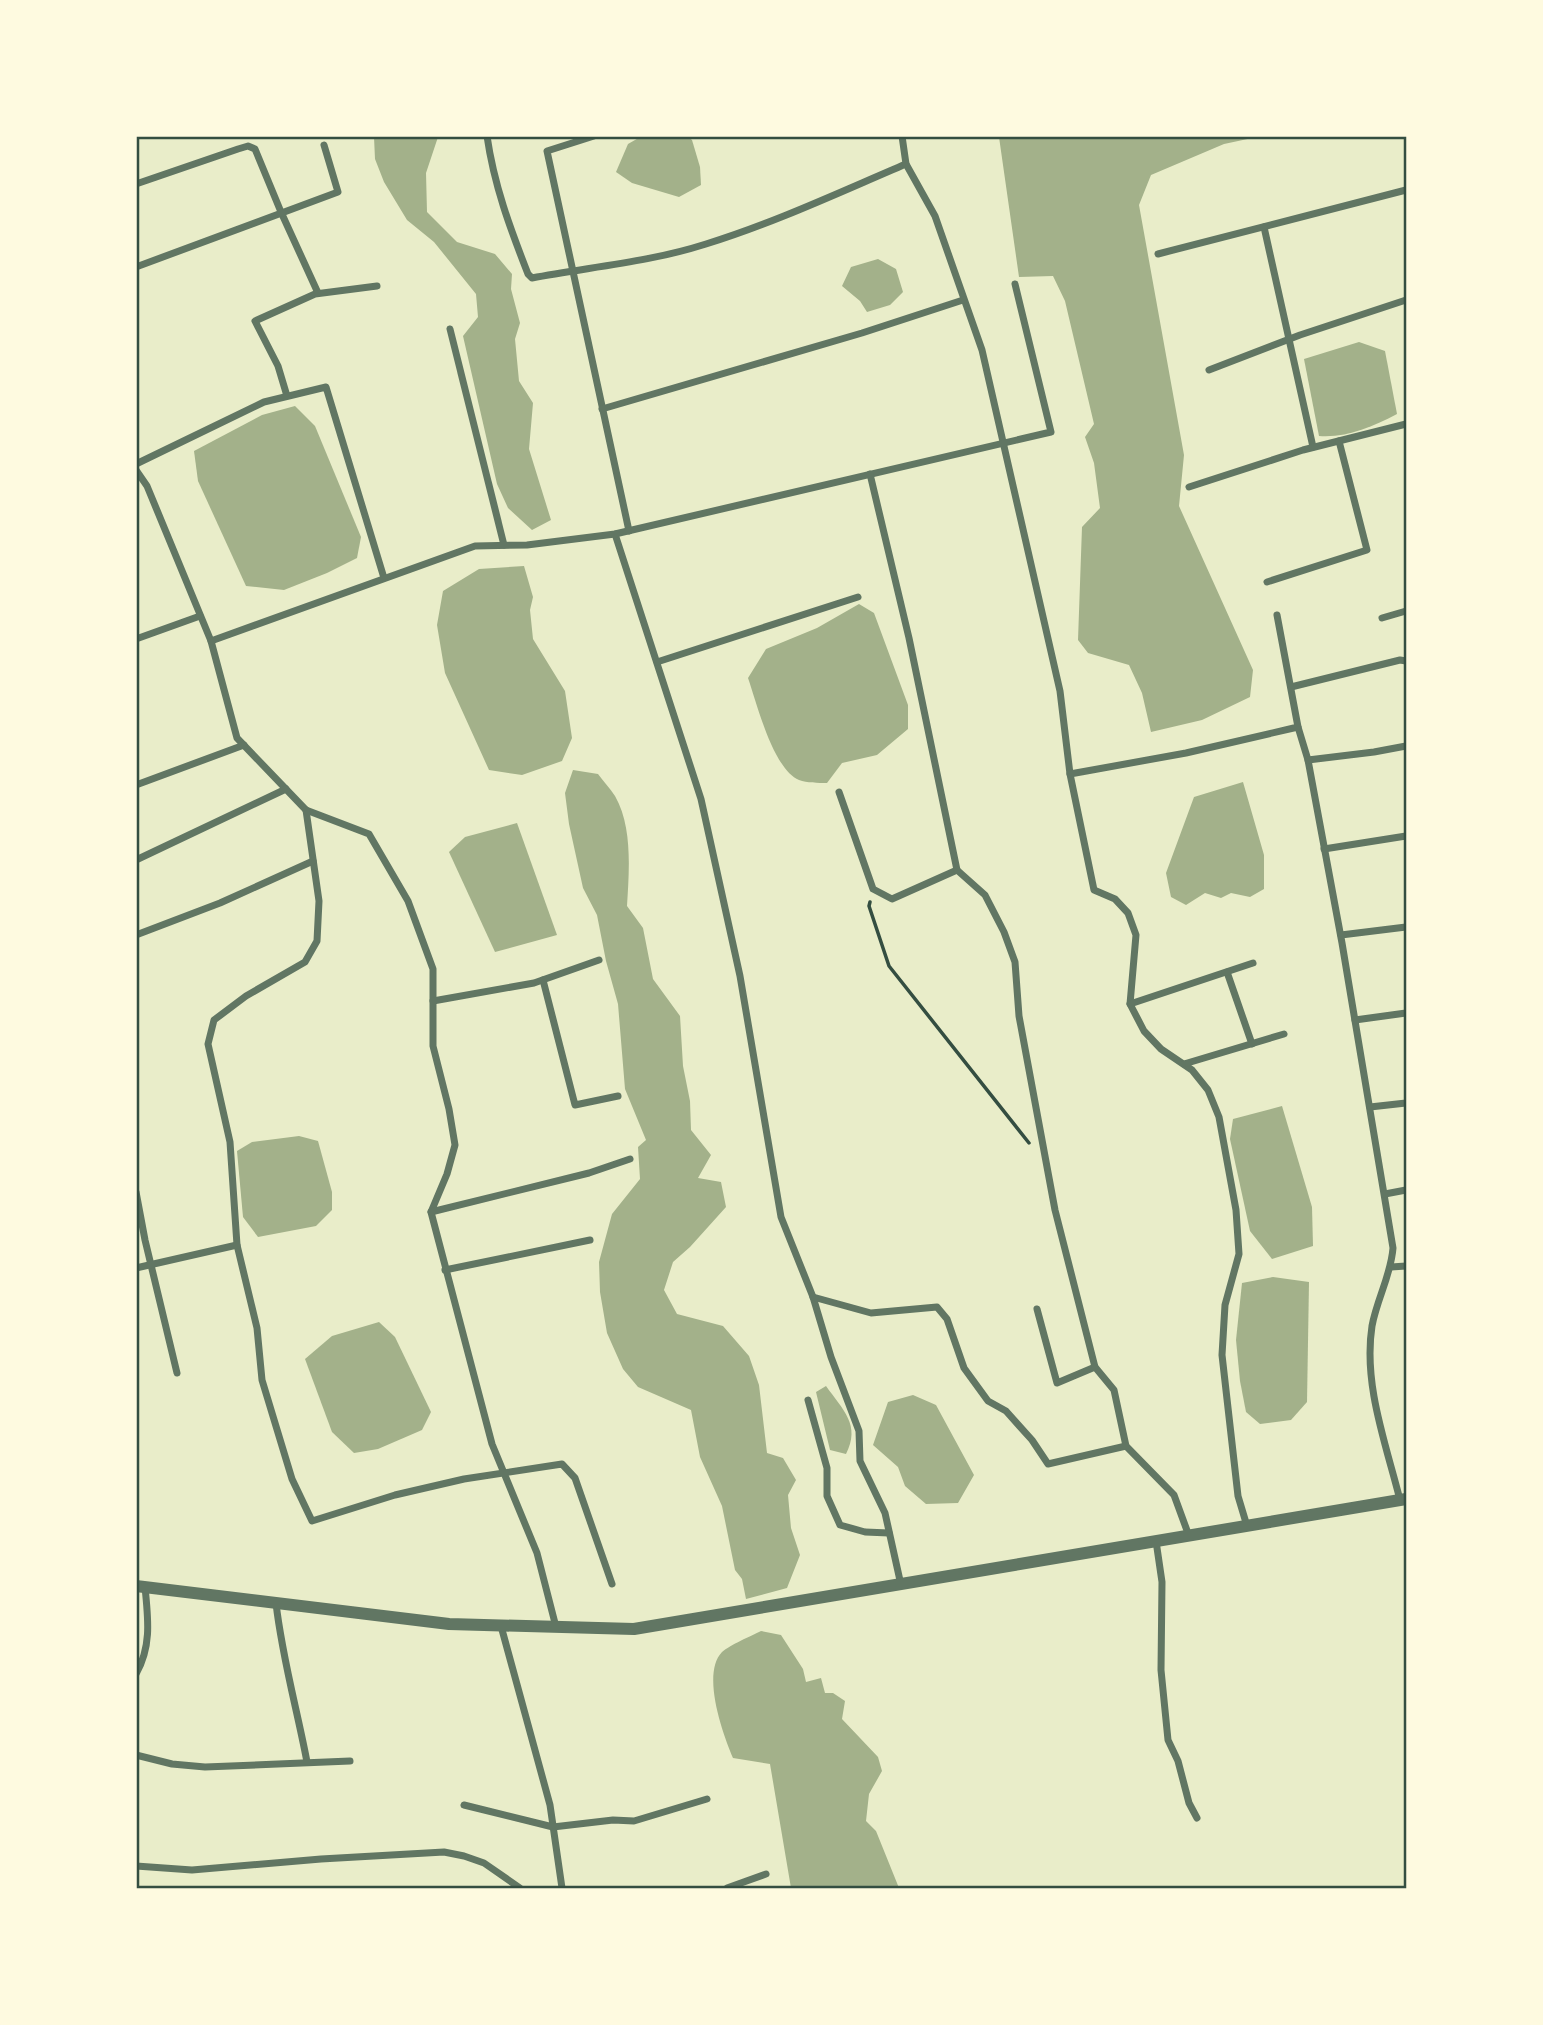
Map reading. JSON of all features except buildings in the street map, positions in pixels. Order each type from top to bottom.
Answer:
[{"type":"street","points":[[487,136],[496,188],[529,277],[642,260],[706,244],[808,206],[905,164]]},
{"type":"street","points":[[594,136],[547,151],[629,531]]},
{"type":"street","points":[[902,136],[905,164],[935,216],[982,350],[1060,691],[1070,774],[1094,890],[1115,899],[1128,913],[1136,935],[1130,1004],[1143,1031],[1161,1049],[1192,1070],[1208,1090],[1219,1117],[1236,1210],[1239,1254],[1225,1305],[1222,1355],[1238,1496],[1247,1526]]},
{"type":"street","points":[[136,267],[338,192],[324,145]]},
{"type":"street","points":[[136,184],[248,146],[255,149],[318,293]]},
{"type":"street","points":[[1158,254],[1406,190]]},
{"type":"street","points":[[1264,226],[1313,447]]},
{"type":"street","points":[[211,641],[475,546],[615,534],[1051,432],[1014,284]]},
{"type":"street","points":[[287,396],[278,366],[255,321],[318,293],[377,286]]},
{"type":"street","points":[[602,409],[849,337],[963,300]]},
{"type":"street","points":[[1209,370],[1288,339],[1406,300]]},
{"type":"street","points":[[450,329],[504,545]]},
{"type":"street","points":[[136,464],[264,402],[326,387],[384,578]]},
{"type":"street","points":[[1189,487],[1313,447],[1406,424]]},
{"type":"street","points":[[1267,582],[1367,550],[1339,441]]},
{"type":"street","points":[[136,470],[147,486],[211,641],[237,738],[306,810],[369,834],[408,901],[433,969],[433,1046],[455,1144],[447,1174],[431,1212],[492,1444],[537,1553],[556,1627]]},
{"type":"street","points":[[870,474],[909,638],[957,870],[985,895],[1004,932],[1015,962],[1019,1016],[1055,1210],[1095,1367],[1114,1390],[1126,1446],[1174,1495],[1189,1536]]},
{"type":"street","points":[[136,490],[147,486]]},
{"type":"street","points":[[615,534],[701,799],[740,976],[781,1217],[813,1297],[831,1357],[859,1431],[860,1461],[885,1513],[901,1585]]},
{"type":"street","points":[[657,662],[858,597]]},
{"type":"street","points":[[1382,618],[1406,611]]},
{"type":"street","points":[[136,1674],[144,1660],[149,1631],[141,1586],[449,1624],[634,1629],[1403,1500],[1370,1378],[1372,1325],[1391,1267],[1393,1248],[1341,935],[1277,615]]},
{"type":"street","points":[[136,639],[200,616]]},
{"type":"street","points":[[1291,687],[1400,660],[1406,661]]},
{"type":"street","points":[[1070,774],[1186,753],[1298,727]]},
{"type":"street","points":[[136,785],[244,746]]},
{"type":"street","points":[[1308,760],[1406,746]]},
{"type":"street","points":[[136,860],[286,789]]},
{"type":"street","points":[[839,792],[873,889],[892,899],[957,870]]},
{"type":"street","points":[[306,810],[319,901],[317,941],[305,962],[246,996],[214,1020],[208,1044],[230,1142],[237,1245],[257,1328],[262,1380],[292,1479],[312,1521],[395,1495],[464,1479],[562,1464],[575,1478],[612,1584]]},
{"type":"street","points":[[1324,849],[1406,836]]},
{"type":"street","points":[[136,935],[220,903],[313,861]]},
{"type":"street","points":[[1341,935],[1406,927]]},
{"type":"street","points":[[433,1001],[543,980],[599,960]]},
{"type":"street","points":[[1130,1004],[1253,963]]},
{"type":"street","points":[[1227,972],[1252,1044]]},
{"type":"street","points":[[543,980],[575,1105],[618,1096]]},
{"type":"street","points":[[1355,1020],[1406,1013]]},
{"type":"street","points":[[1184,1064],[1284,1034]]},
{"type":"street","points":[[1370,1107],[1406,1102]]},
{"type":"street","points":[[431,1212],[631,1159]]},
{"type":"street","points":[[1385,1194],[1406,1190]]},
{"type":"street","points":[[136,1192],[177,1373]]},
{"type":"street","points":[[445,1270],[590,1240]]},
{"type":"street","points":[[136,1268],[237,1245]]},
{"type":"street","points":[[1391,1267],[1406,1266]]},
{"type":"street","points":[[813,1297],[871,1313],[937,1307],[947,1319],[964,1368],[988,1401],[1006,1411],[1032,1440],[1048,1464],[1126,1446]]},
{"type":"street","points":[[1037,1309],[1058,1383],[1095,1367]]},
{"type":"street","points":[[808,1400],[827,1468],[827,1496],[840,1525],[865,1532],[889,1533]]},
{"type":"street","points":[[1156,1541],[1162,1582],[1161,1670],[1168,1740],[1178,1761],[1189,1803],[1197,1818]]},
{"type":"street","points":[[276,1603],[282,1652],[295,1698],[307,1762]]},
{"type":"street","points":[[501,1626],[550,1805],[562,1888]]},
{"type":"street","points":[[136,1755],[205,1767],[350,1760]]},
{"type":"street","points":[[464,1805],[553,1827],[613,1820],[634,1821],[707,1799]]},
{"type":"street","points":[[136,1866],[192,1870],[444,1852],[484,1863],[520,1888]]},
{"type":"street","points":[[727,1888],[766,1874]]},
{"type":"path","points":[[873,889],[869,906],[889,965],[1031,1145]]},
{"type":"shaded area","points":[[642,136],[688,137],[692,140],[700,167],[701,185],[679,197],[632,183],[616,172],[628,144]]},
{"type":"shaded area","points":[[374,137],[438,137],[426,173],[427,212],[457,242],[495,254],[512,274],[511,289],[520,323],[515,339],[519,381],[533,403],[529,449],[551,520],[532,530],[508,508],[497,484],[463,336],[478,317],[476,294],[434,242],[407,220],[384,182],[375,159]]},
{"type":"shaded area","points":[[999,137],[1257,137],[1224,144],[1151,175],[1139,205],[1184,455],[1179,506],[1253,670],[1250,697],[1202,720],[1151,732],[1142,693],[1129,665],[1088,653],[1078,640],[1082,527],[1100,508],[1094,463],[1085,437],[1094,424],[1065,301],[1053,276],[1019,277]]},
{"type":"shaded area","points":[[878,259],[896,269],[903,292],[890,305],[867,312],[860,301],[842,286],[851,267]]},
{"type":"shaded area","points":[[1359,342],[1385,351],[1397,414],[1359,431],[1319,436],[1304,359]]},
{"type":"shaded area","points":[[295,406],[315,426],[361,537],[357,558],[284,590],[246,586],[198,481],[194,451],[262,415]]},
{"type":"shaded area","points":[[524,566],[533,597],[530,610],[533,639],[565,691],[572,738],[562,761],[522,775],[489,770],[445,673],[437,625],[443,591],[479,569]]},
{"type":"shaded area","points":[[859,604],[874,613],[908,705],[908,729],[877,755],[842,763],[827,783],[799,780],[790,774],[774,750],[748,678],[766,649],[817,628]]},
{"type":"shaded area","points":[[573,770],[598,774],[621,808],[628,850],[627,906],[643,928],[653,979],[680,1016],[691,1130],[711,1155],[698,1178],[721,1182],[726,1207],[673,1262],[664,1290],[677,1314],[723,1326],[749,1356],[759,1385],[767,1453],[783,1458],[796,1480],[788,1495],[791,1528],[800,1555],[787,1588],[746,1599],[742,1579],[735,1570],[722,1506],[700,1457],[691,1410],[638,1387],[623,1369],[607,1333],[600,1292],[599,1262],[612,1214],[640,1179],[638,1147],[646,1140],[625,1089],[618,1004],[597,915],[583,888],[569,824],[565,793]]},
{"type":"shaded area","points":[[1243,782],[1264,855],[1264,889],[1250,897],[1231,893],[1221,898],[1205,893],[1186,905],[1171,897],[1166,873],[1194,797]]},
{"type":"shaded area","points":[[517,823],[557,935],[495,952],[449,852],[465,837]]},
{"type":"shaded area","points":[[1282,1106],[1312,1207],[1313,1246],[1272,1259],[1250,1231],[1230,1139],[1233,1119]]},
{"type":"shaded area","points":[[299,1136],[318,1141],[332,1192],[332,1210],[316,1226],[258,1237],[243,1217],[237,1151],[252,1142]]},
{"type":"shaded area","points":[[1273,1277],[1309,1282],[1307,1402],[1291,1420],[1260,1424],[1246,1412],[1236,1340],[1242,1283]]},
{"type":"shaded area","points":[[379,1322],[395,1337],[431,1412],[422,1430],[378,1449],[354,1453],[332,1432],[305,1359],[332,1336]]},
{"type":"shaded area","points":[[826,1386],[844,1410],[851,1426],[852,1435],[846,1454],[830,1450],[816,1392]]},
{"type":"shaded area","points":[[913,1395],[936,1405],[974,1475],[958,1503],[926,1504],[905,1486],[898,1467],[873,1445],[888,1402]]},
{"type":"shaded area","points":[[761,1631],[781,1635],[803,1669],[806,1682],[821,1678],[825,1693],[833,1693],[845,1701],[842,1719],[878,1757],[882,1771],[869,1794],[866,1821],[876,1831],[899,1888],[791,1888],[770,1764],[733,1758],[720,1720],[714,1689],[713,1674],[722,1652]]}]
